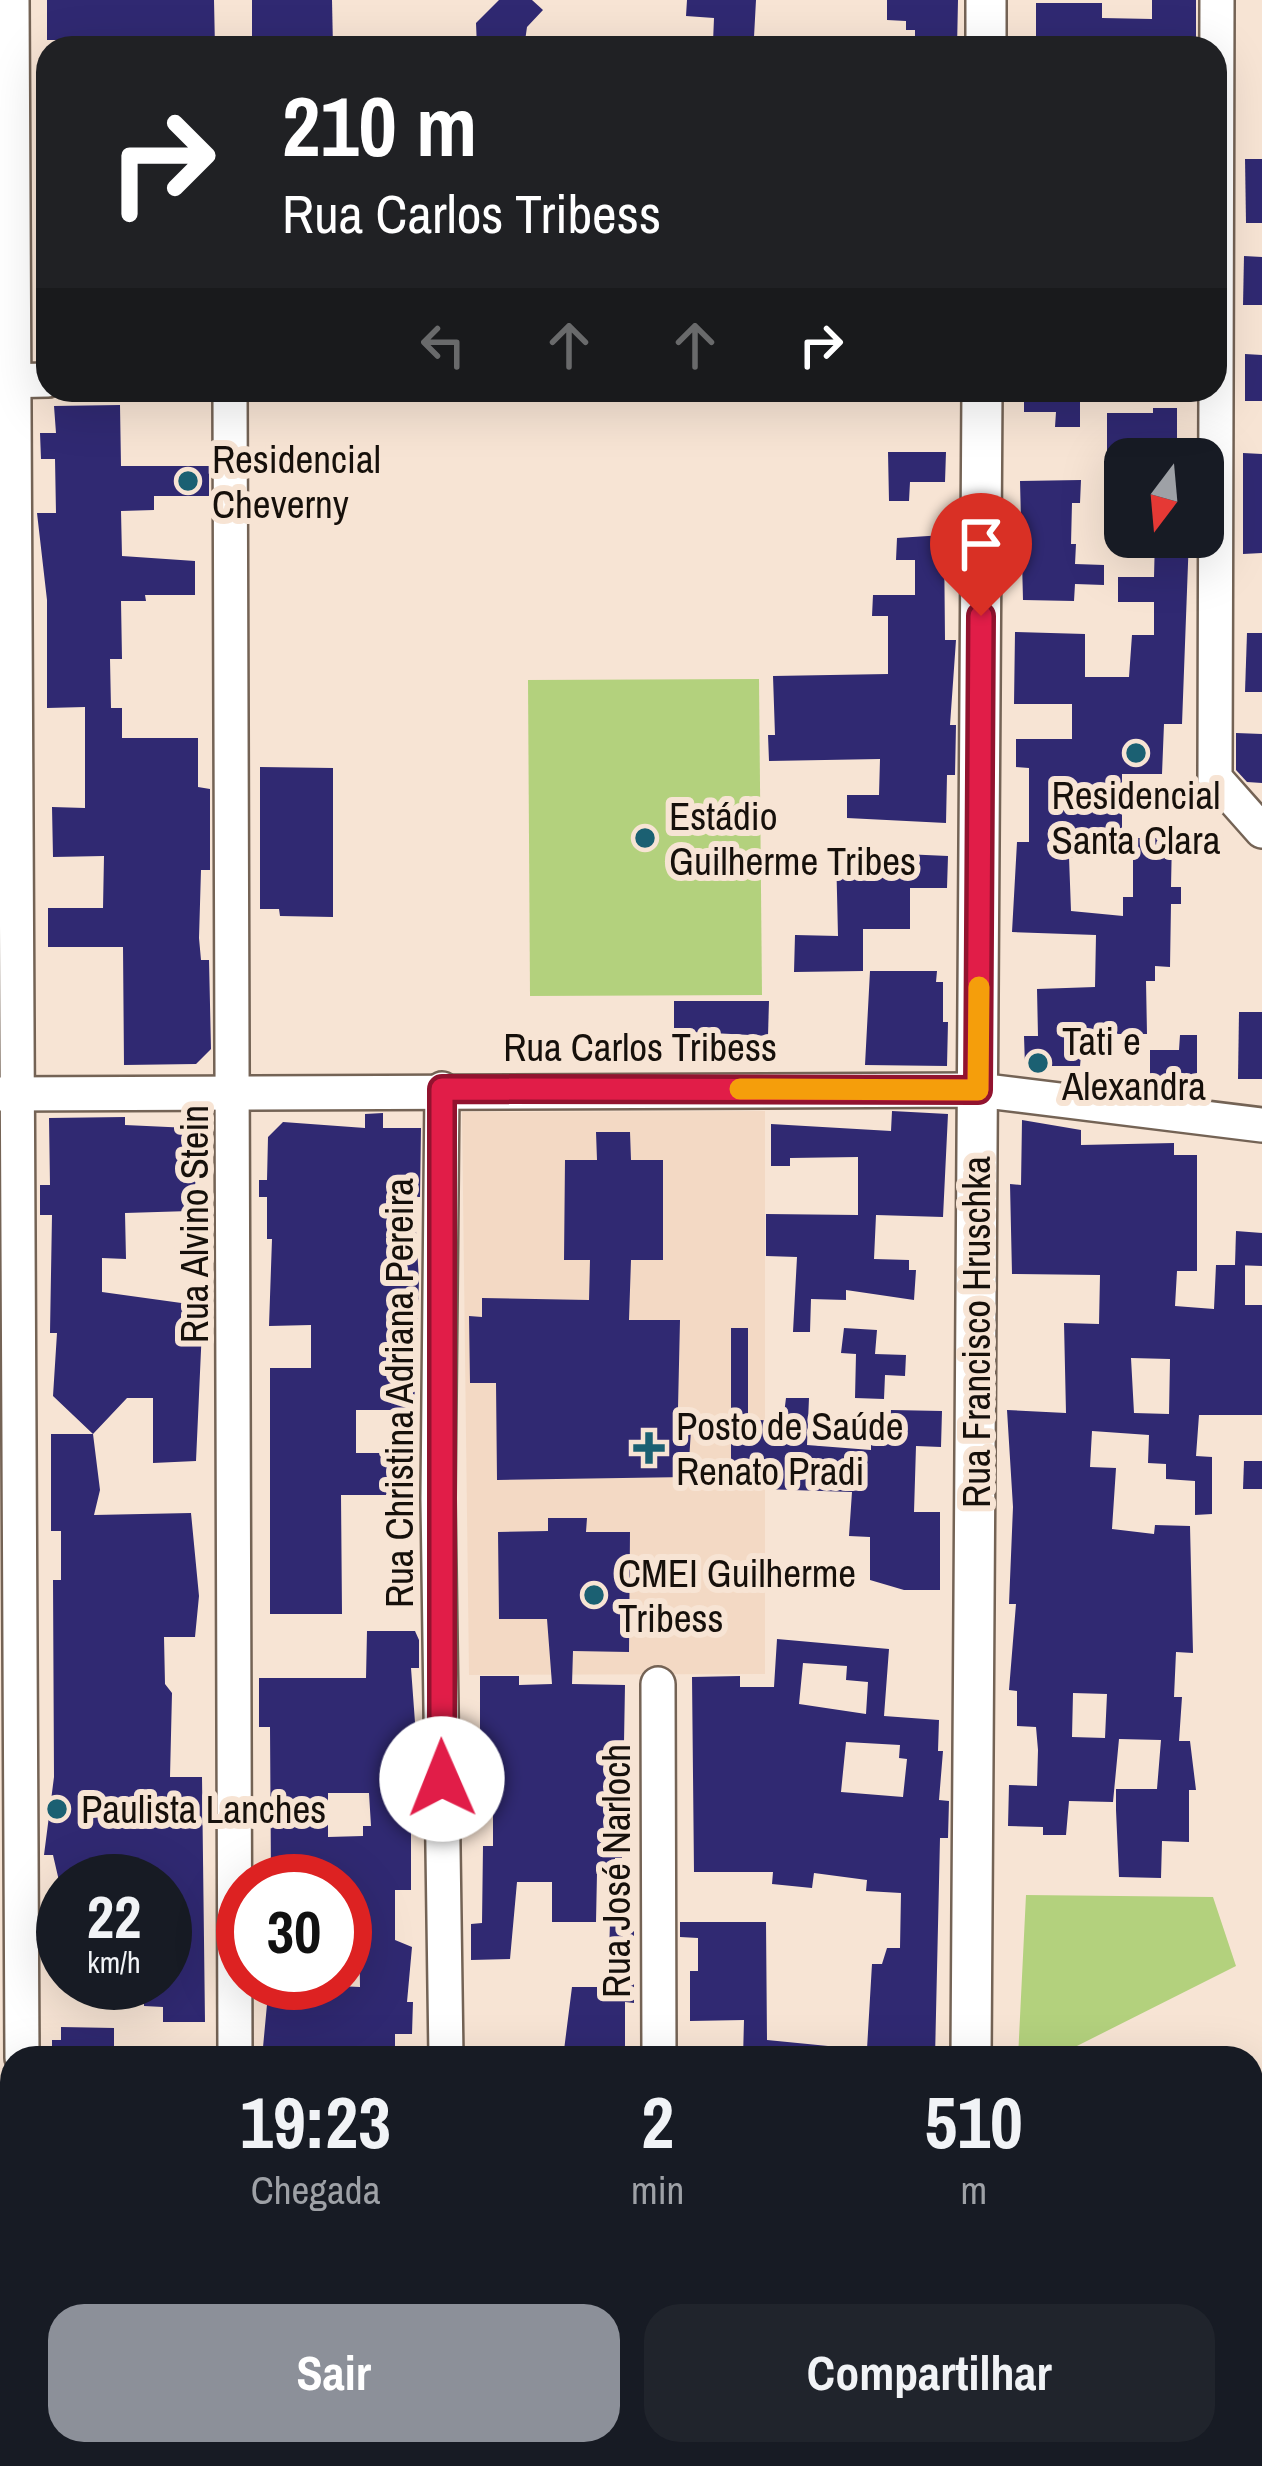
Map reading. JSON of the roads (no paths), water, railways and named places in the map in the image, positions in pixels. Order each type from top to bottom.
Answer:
[{"type":"main road","points":[[986,0],[986,36]]},
{"type":"main road","name":"Rua Francisco Hruschka","points":[[971,2046],[982,402]]},
{"type":"street","points":[[12,0],[7,381],[8,1094],[22,2046]]},
{"type":"street","points":[[1217,0],[1217,36]]},
{"type":"street","name":"Rua Alvino Stein","points":[[230,402],[236,1092],[235,2046]]},
{"type":"street","points":[[1216,402],[1215,778],[1262,831]]},
{"type":"street","name":"Rua Christina Adriana Pereira","points":[[442,1089],[438,1499],[446,2046]]},
{"type":"street","name":"Rua Carlos Tribess","points":[[8,1094],[978,1090],[1262,1124]]},
{"type":"street","name":"Rua José Narloch","points":[[658,1684],[659,2046]]},
{"type":"place","name":"Residencial Cheverny","points":[[188,481]]},
{"type":"place","name":"Residencial Santa Clara","points":[[1136,753]]},
{"type":"place","name":"Estádio Guilherme Tribes","points":[[645,838]]},
{"type":"place","name":"Tati e Alexandra","points":[[1038,1063]]},
{"type":"place","name":"Posto de Saúde Renato Pradi","points":[[649,1448]]},
{"type":"place","name":"CMEI Guilherme Tribess","points":[[594,1595]]},
{"type":"place","name":"Paulista Lanches","points":[[57,1809]]}]
